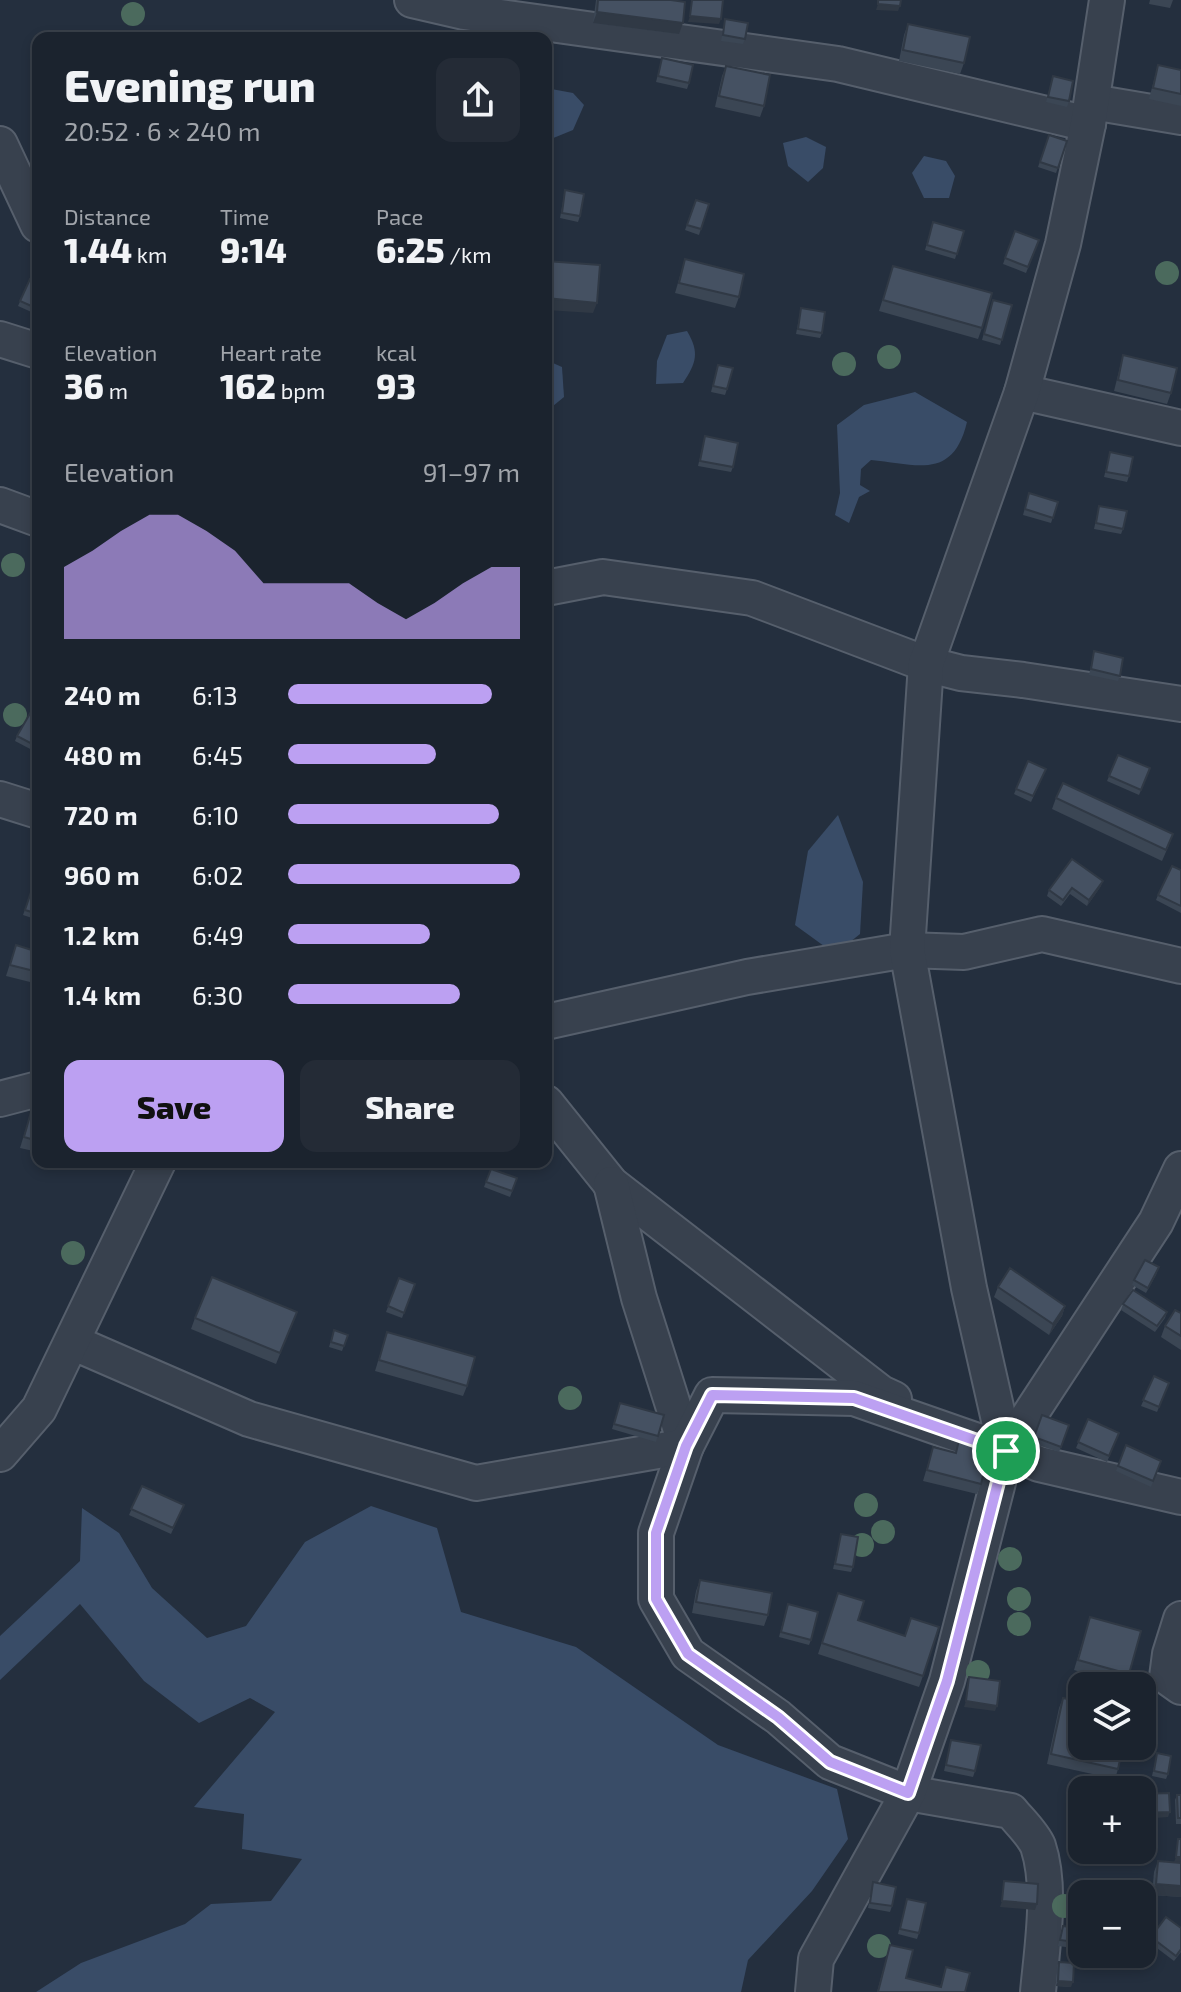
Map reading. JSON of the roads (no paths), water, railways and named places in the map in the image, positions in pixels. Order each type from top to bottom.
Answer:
[{"type":"street","points":[[412,0],[463,17],[838,64],[1090,113],[1181,117]]},
{"type":"street","points":[[1006,1451],[969,1288],[907,950],[926,664],[1022,392],[1063,244],[1090,113],[1107,0]]},
{"type":"street","points":[[0,144],[32,212]]},
{"type":"street","points":[[0,339],[32,349]]},
{"type":"street","points":[[1022,392],[1181,428]]},
{"type":"street","points":[[0,505],[32,517]]},
{"type":"street","points":[[552,587],[603,577],[752,598],[926,664],[961,673],[1181,704]]},
{"type":"street","points":[[0,799],[32,809]]},
{"type":"street","points":[[552,1021],[747,977],[907,950],[964,952],[1042,934],[1181,966]]},
{"type":"street","points":[[0,1099],[32,1091]]},
{"type":"street","points":[[552,1110],[611,1184],[881,1393],[1006,1451]]},
{"type":"street","points":[[0,1454],[39,1409],[155,1168]]},
{"type":"street","points":[[813,1992],[816,1959],[908,1793],[947,1681],[1006,1451],[1156,1222],[1181,1169]]},
{"type":"street","points":[[611,1184],[639,1298],[686,1446]]},
{"type":"street","points":[[72,1342],[249,1419],[476,1483],[686,1446]]},
{"type":"street","points":[[1038,1992],[1044,1915],[1043,1871],[1037,1843],[1011,1811],[908,1793],[830,1762],[778,1717],[688,1654],[656,1599],[656,1533],[686,1446],[712,1395],[854,1398],[1039,1464],[1181,1497]]},
{"type":"street","points":[[1181,1619],[1170,1654],[1167,1677],[1181,1687]]},
{"type":"water","points":[[552,89],[573,93],[584,105],[573,130],[552,139]]},
{"type":"water","points":[[806,137],[826,147],[823,168],[808,182],[788,166],[783,143]]},
{"type":"water","points":[[924,156],[946,161],[955,176],[949,198],[924,198],[912,173]]},
{"type":"water","points":[[687,331],[694,346],[695,358],[683,383],[656,384],[657,361],[667,335]]},
{"type":"water","points":[[552,363],[562,367],[564,397],[553,406]]},
{"type":"water","points":[[915,392],[967,422],[961,441],[942,461],[931,465],[871,460],[861,469],[860,485],[870,491],[859,497],[849,523],[835,515],[840,493],[837,425],[864,405]]},
{"type":"water","points":[[838,815],[863,882],[860,934],[835,954],[795,925],[808,851]]},
{"type":"water","points":[[371,1506],[437,1528],[461,1612],[576,1647],[718,1745],[837,1789],[848,1839],[812,1891],[748,1960],[741,1992],[36,1992],[81,1963],[185,1924],[211,1904],[271,1901],[302,1859],[242,1849],[244,1814],[194,1807],[275,1712],[250,1698],[199,1723],[144,1681],[80,1604],[0,1680],[0,1636],[80,1561],[82,1508],[119,1533],[152,1588],[207,1638],[246,1626],[305,1542]]}]
